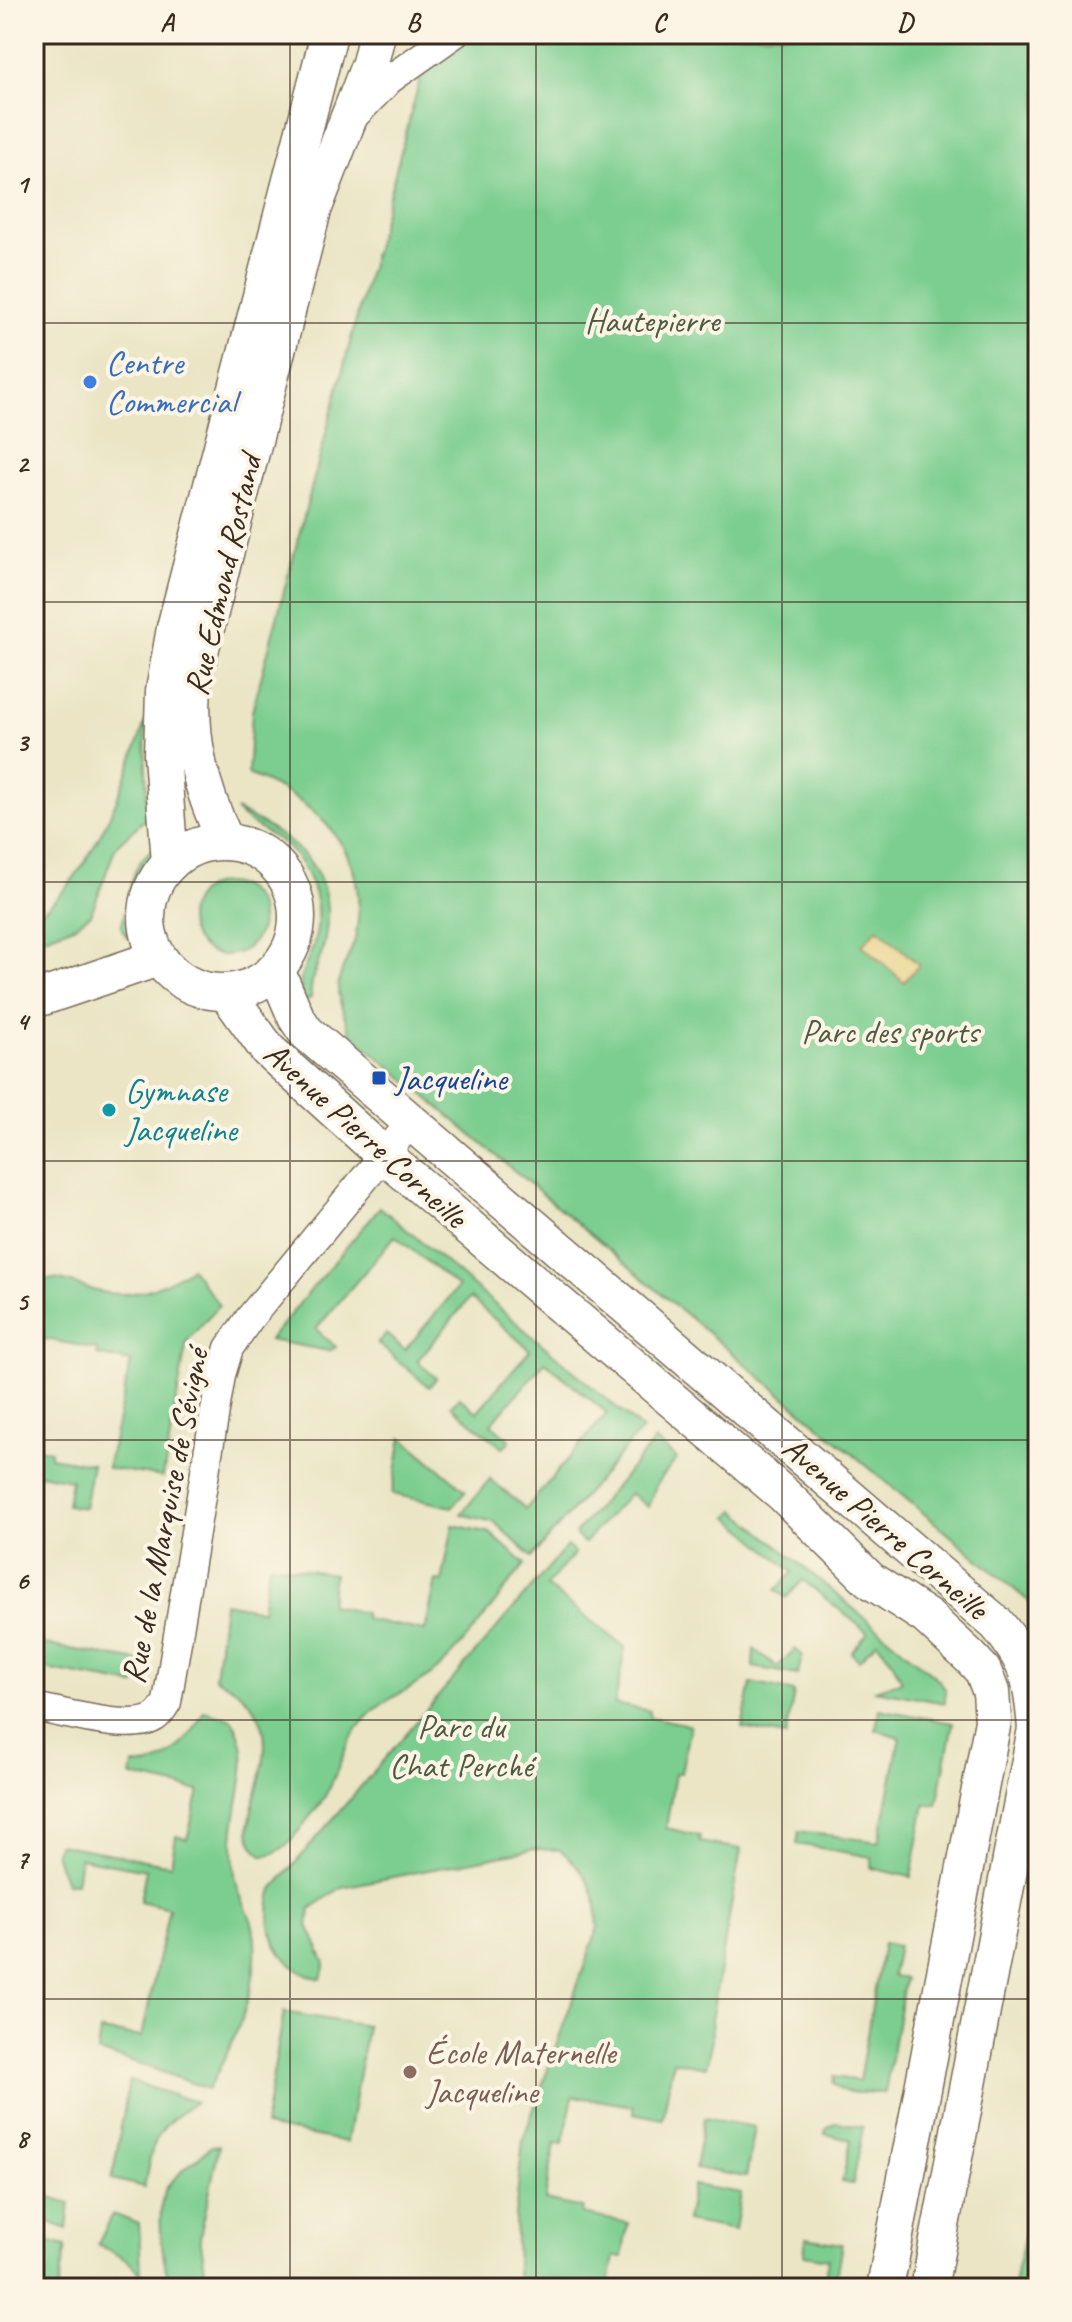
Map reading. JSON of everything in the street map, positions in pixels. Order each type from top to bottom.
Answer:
[{"type":"street","name":"Rue Edmond Rostand","points":[[170,863],[162,755],[164,691],[175,628],[329,34]]},
{"type":"street","name":"Rue Edmond Rostand","points":[[226,842],[204,793],[192,740],[190,709],[194,675],[313,210],[377,34]]},
{"type":"street","points":[[346,126],[390,79],[454,34]]},
{"type":"street","points":[[226,842],[254,849],[278,865],[292,889],[298,918],[292,946],[276,970],[254,986],[227,993],[200,990],[176,978],[158,958],[147,925],[151,891],[170,863],[196,846],[226,842]]},
{"type":"street","points":[[34,1000],[158,958]]},
{"type":"street","name":"Avenue Pierre Corneille","points":[[276,970],[296,1017],[306,1032],[997,1624],[1021,1654],[1035,1688],[1036,1729],[929,2288]]},
{"type":"street","name":"Avenue Pierre Corneille","points":[[227,993],[268,1050],[384,1155],[783,1494],[870,1580],[927,1617],[977,1664],[991,1692]]},
{"type":"street","name":"Rue de la Marquise de Sévigné","points":[[34,1707],[143,1723],[157,1716],[167,1702],[221,1375],[229,1348],[249,1319],[412,1121]]},
{"type":"street","points":[[885,2288],[993,1721],[991,1692],[1035,1688]]},
{"type":"green space","name":"Hautepierre","points":[[432,34],[1038,34],[1038,1609],[351,1034],[338,993],[340,975],[356,935],[359,905],[356,878],[347,855],[335,834],[318,816],[274,786],[248,774],[252,712]]},
{"type":"green space","points":[[145,721],[147,817],[116,846],[91,914],[74,926],[34,941],[34,917],[73,879],[104,828],[128,773]]},
{"type":"green space","points":[[236,810],[294,846],[319,876],[327,918],[324,944],[313,977],[311,998],[303,1002],[301,977],[314,943],[318,920],[312,886],[289,848],[250,823]]},
{"type":"green space","points":[[158,845],[136,895],[131,928],[126,936],[121,927],[135,871]]},
{"type":"green space","points":[[232,883],[251,893],[259,905],[259,933],[251,945],[239,953],[218,955],[199,945],[191,933],[189,912],[199,893],[211,885]]},
{"type":"green space","points":[[380,1207],[642,1429],[532,1557],[494,1522],[461,1514],[490,1479],[526,1509],[607,1413],[545,1362],[491,1424],[510,1440],[503,1448],[451,1406],[459,1397],[477,1412],[530,1350],[470,1298],[417,1361],[436,1378],[429,1387],[377,1343],[386,1334],[405,1350],[458,1287],[395,1236],[316,1329],[336,1347],[329,1351],[269,1340]]},
{"type":"green space","points":[[191,1268],[219,1305],[187,1341],[163,1477],[107,1468],[131,1362],[97,1355],[97,1349],[34,1337],[34,1281],[56,1279],[104,1292],[130,1293],[155,1287]]},
{"type":"green space","points":[[402,1437],[466,1491],[452,1507],[392,1494]]},
{"type":"green space","points":[[655,1440],[677,1459],[657,1483],[648,1507],[630,1493],[584,1543],[575,1534]]},
{"type":"green space","points":[[34,1447],[50,1451],[50,1457],[92,1464],[84,1508],[67,1505],[71,1480],[34,1473]]},
{"type":"green space","points":[[735,1510],[939,1680],[945,1689],[945,1703],[875,1690],[902,1681],[891,1659],[877,1642],[859,1660],[851,1653],[868,1633],[803,1580],[786,1598],[776,1590],[793,1572],[729,1517]]},
{"type":"green space","points":[[453,1525],[490,1533],[525,1564],[473,1631],[439,1668],[382,1704],[365,1719],[350,1741],[321,1802],[284,1847],[263,1855],[251,1841],[250,1822],[265,1748],[261,1723],[246,1699],[215,1678],[224,1603],[262,1610],[269,1564],[334,1574],[330,1605],[364,1613],[365,1619],[425,1631],[436,1581],[442,1582]]},
{"type":"green space","name":"Parc du Chat Perché","points":[[567,1546],[575,1553],[546,1586],[625,1647],[615,1704],[650,1711],[650,1717],[690,1725],[681,1773],[675,1773],[666,1828],[700,1836],[699,1842],[741,1849],[711,2020],[712,2039],[706,2067],[673,2061],[663,2119],[633,2113],[633,2106],[573,2096],[563,2144],[555,2143],[545,2200],[583,2208],[582,2214],[628,2223],[622,2257],[614,2256],[608,2288],[518,2288],[515,2217],[523,2140],[598,1927],[593,1893],[578,1866],[560,1850],[535,1849],[342,1887],[310,1909],[308,1925],[325,1963],[321,1979],[306,1974],[284,1956],[276,1945],[269,1919],[273,1889]]},
{"type":"green space","points":[[41,1644],[139,1661],[135,1685],[34,1667],[34,1657],[39,1657]]},
{"type":"green space","points":[[754,1649],[777,1667],[795,1649],[802,1655],[798,1675],[753,1667]]},
{"type":"green space","points":[[751,1683],[794,1692],[786,1736],[742,1728]]},
{"type":"green space","points":[[879,1709],[953,1723],[937,1805],[925,1804],[911,1877],[871,1868],[872,1857],[797,1844],[799,1831],[879,1842],[900,1737],[876,1730]]},
{"type":"green space","points":[[204,1711],[231,1719],[243,1748],[242,1780],[234,1828],[234,1862],[239,1892],[253,1926],[255,1947],[254,1968],[244,2011],[228,2052],[208,2089],[135,2062],[97,2052],[100,2031],[142,2037],[169,1908],[140,1901],[146,1870],[80,1858],[76,1883],[66,1883],[55,1853],[58,1844],[171,1865],[176,1836],[187,1839],[199,1791],[131,1776],[133,1765],[145,1765],[167,1757],[192,1732]]},
{"type":"green space","points":[[883,1943],[898,1946],[892,1976],[905,1978],[885,2093],[844,2091],[833,2083],[834,2077],[859,2081]]},
{"type":"green space","points":[[284,2012],[367,2026],[347,2142],[264,2126]]},
{"type":"green space","points":[[129,2081],[196,2102],[163,2128],[153,2147],[144,2187],[112,2179]]},
{"type":"green space","points":[[704,2118],[755,2127],[746,2177],[695,2168]]},
{"type":"green space","points":[[836,2122],[863,2127],[853,2184],[842,2182],[851,2140],[825,2134],[826,2129]]},
{"type":"green space","points":[[211,2146],[219,2146],[200,2237],[208,2288],[172,2288],[162,2238],[163,2198],[175,2178]]},
{"type":"green space","points":[[1038,2150],[1038,2288],[1012,2288],[1027,2228]]},
{"type":"green space","points":[[693,2185],[741,2193],[735,2230],[686,2221]]},
{"type":"green space","points":[[34,2192],[70,2203],[67,2229],[34,2216]]},
{"type":"green space","points":[[113,2214],[139,2224],[141,2274],[128,2261],[98,2244]]},
{"type":"green space","points":[[34,2238],[66,2246],[58,2288],[34,2288]]},
{"type":"green space","points":[[806,2238],[842,2244],[834,2288],[823,2288],[828,2259],[804,2255]]},
{"type":"sand","points":[[878,928],[919,965],[904,982],[862,945]]},
{"type":"place","name":"Centre Commercial","points":[[90,382]]},
{"type":"place","name":"Jacqueline","points":[[379,1078]]},
{"type":"place","name":"Gymnase Jacqueline","points":[[109,1110]]},
{"type":"place","name":"École Maternelle Jacqueline","points":[[410,2072]]},
{"type":"park label","name":"Parc des sports","points":[[890,1031]]}]
